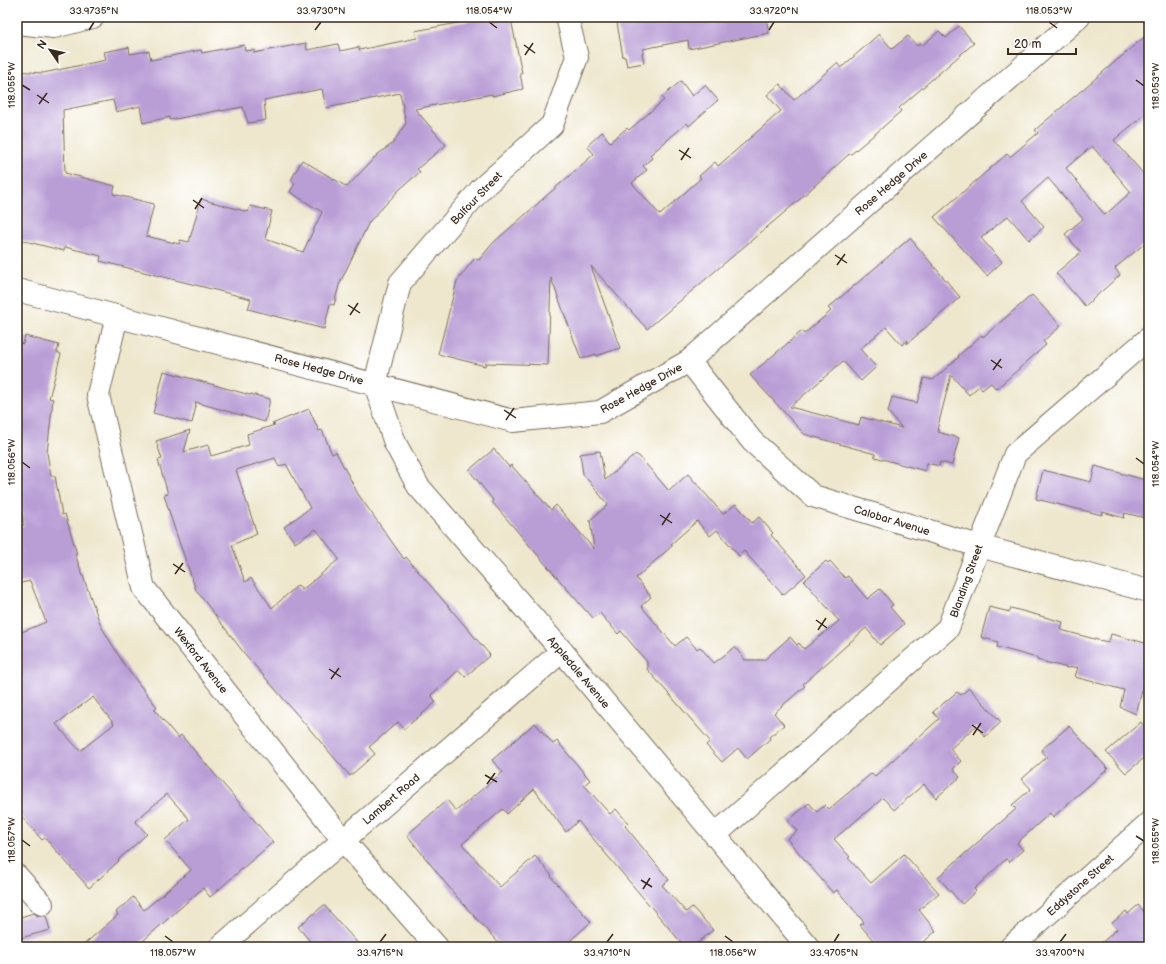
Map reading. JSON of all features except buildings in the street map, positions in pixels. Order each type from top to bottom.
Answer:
[{"type":"street","points":[[17,22],[54,27],[93,17]]},
{"type":"street","name":"Balfour Street","points":[[375,384],[400,283],[482,189],[552,125],[577,57],[567,17]]},
{"type":"street","name":"Rose Hedge Drive","points":[[17,290],[513,421],[600,412],[689,361],[1080,17]]},
{"type":"street","name":"Wexford Avenue","points":[[117,316],[98,395],[144,588],[344,840],[437,947]]},
{"type":"street","name":"Blanding Street","points":[[715,835],[948,628],[1014,454],[1149,338]]},
{"type":"street","name":"Calobar Avenue","points":[[689,361],[752,441],[813,496],[979,546],[1149,591]]},
{"type":"street","name":"Appledale Avenue","points":[[375,384],[395,443],[418,486],[562,652],[808,947]]},
{"type":"street","name":"Lambert Road","points":[[220,947],[562,652]]},
{"type":"street","name":"Eddystone Street","points":[[1011,947],[1149,823]]},
{"type":"street","points":[[17,876],[42,904]]}]
